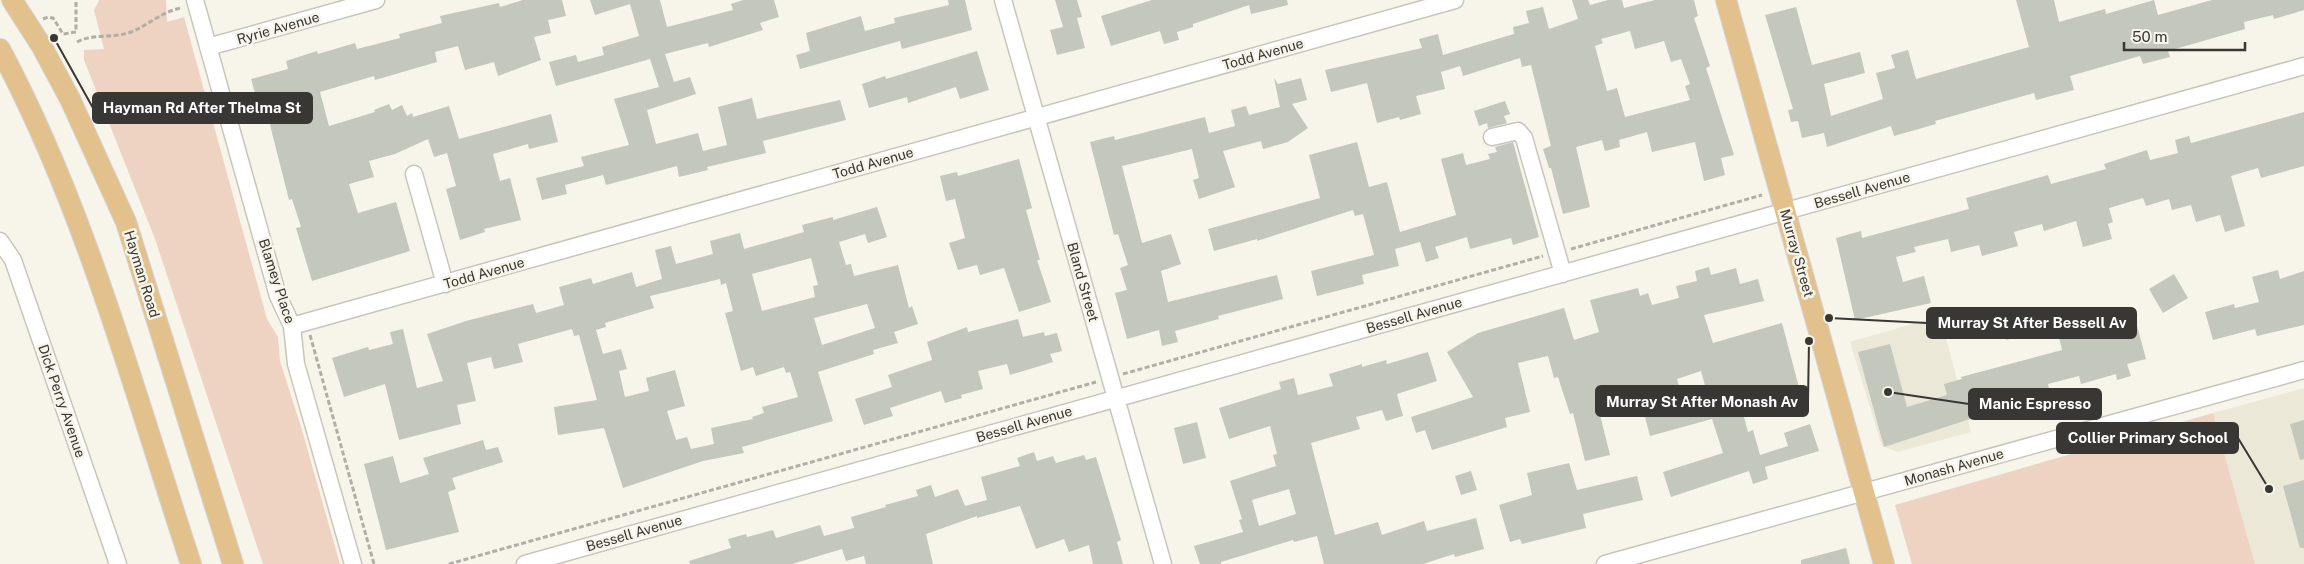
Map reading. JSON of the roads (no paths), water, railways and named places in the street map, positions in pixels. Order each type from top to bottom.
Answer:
[{"type":"main road","name":"Hayman Road","points":[[12,0],[41,45],[70,99],[126,222],[233,564]]},
{"type":"main road","name":"Murray Street","points":[[1726,0],[1884,564]]},
{"type":"main road","points":[[0,49],[50,154],[82,236],[191,564]]},
{"type":"street","name":"Ryrie Avenue","points":[[208,47],[376,0]]},
{"type":"street","name":"Bland Street","points":[[1003,0],[1163,564]]},
{"type":"street","name":"Todd Avenue","points":[[299,324],[1455,0]]},
{"type":"street","name":"Blamey Place","points":[[191,4],[208,47],[276,289],[299,324],[294,356],[353,564]]},
{"type":"street","name":"Bessell Avenue","points":[[525,564],[2304,66]]},
{"type":"street","points":[[1492,137],[1518,131],[1524,138],[1563,274]]},
{"type":"street","points":[[414,174],[445,284]]},
{"type":"street","name":"Dick Perry Avenue","points":[[0,241],[13,260],[118,564]]},
{"type":"street","name":"Monash Avenue","points":[[1605,564],[2304,370]]},
{"type":"place","name":"Hayman Rd After Thelma St","points":[[54,38]]},
{"type":"place","name":"Murray St After Bessell Av","points":[[1829,318]]},
{"type":"place","name":"Murray St After Monash Av","points":[[1809,341]]},
{"type":"place","name":"Manic Espresso","points":[[1888,392]]},
{"type":"place","name":"Collier Primary School","points":[[2269,489]]}]
